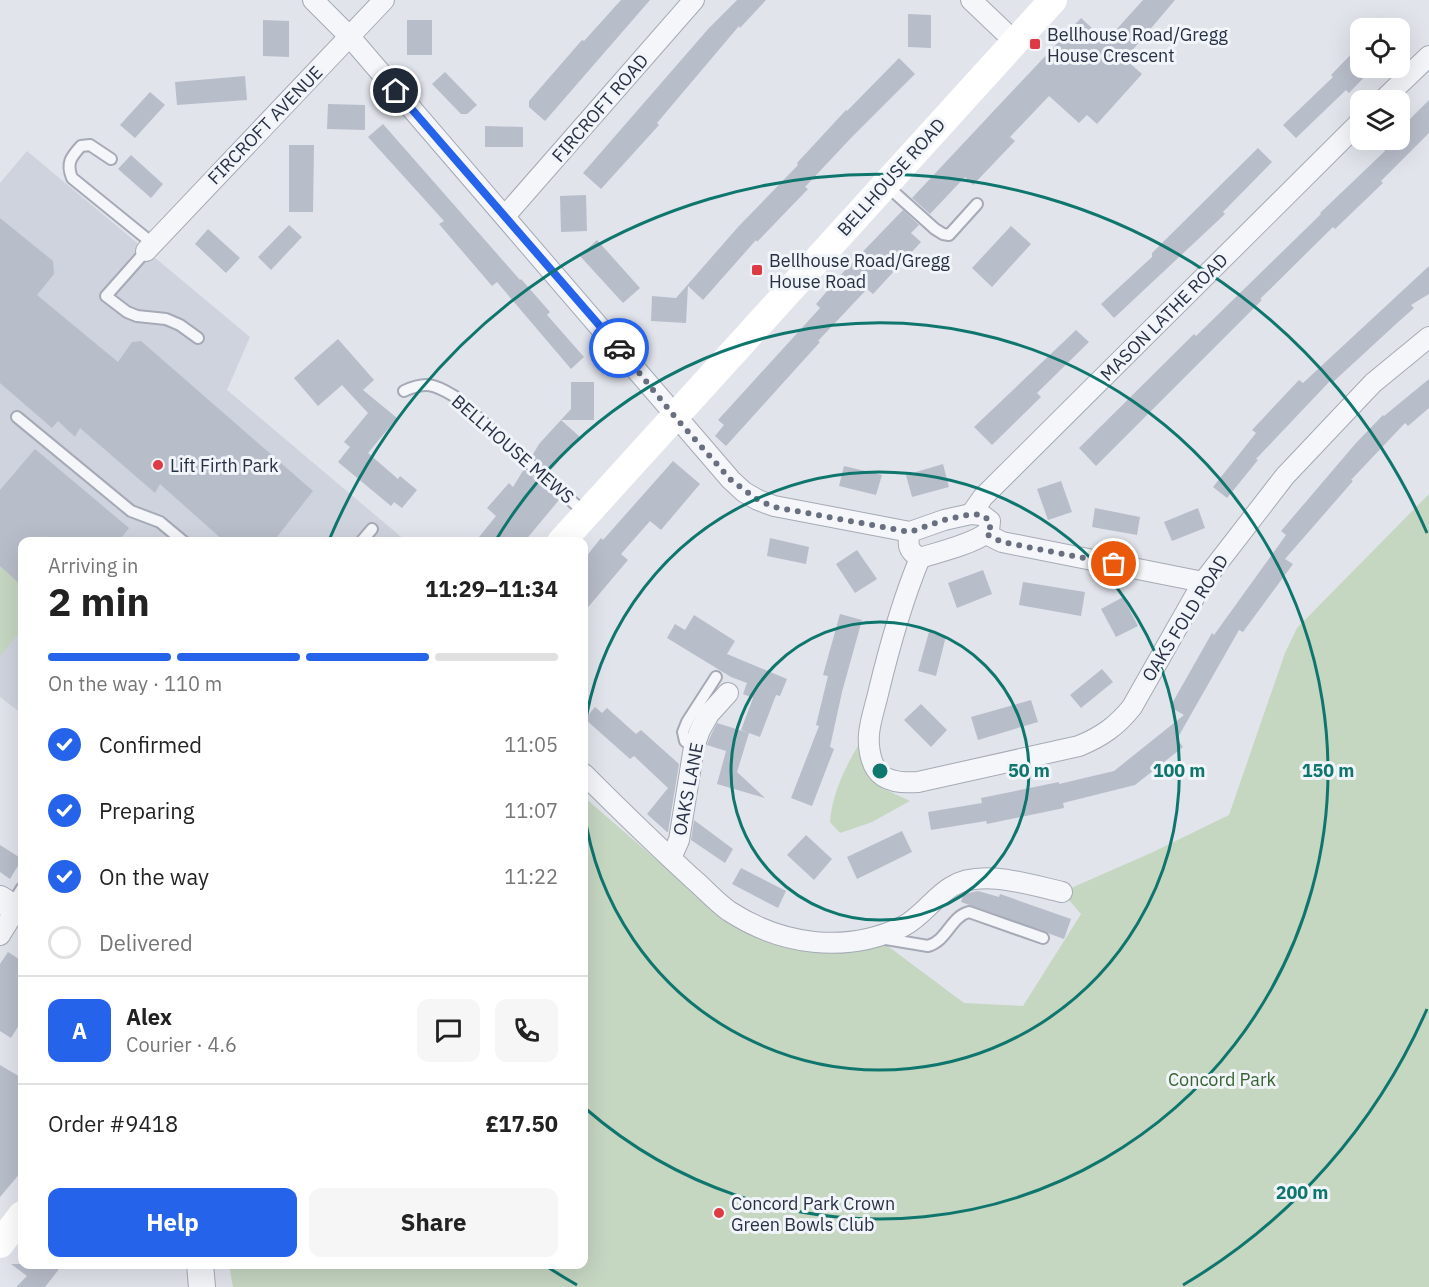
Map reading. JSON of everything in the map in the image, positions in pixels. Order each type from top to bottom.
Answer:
[{"type":"main road","name":"BELLHOUSE ROAD","points":[[565,537],[1053,0]]},
{"type":"main road","points":[[0,1244],[18,1220]]},
{"type":"street","points":[[314,0],[350,37],[731,480],[758,500],[774,507],[910,532],[944,520],[972,514],[982,515],[990,521],[990,528],[986,534],[920,558],[910,552],[907,544],[910,532]]},
{"type":"street","name":"FIRCROFT AVENUE","points":[[149,247],[384,0]]},
{"type":"street","name":"FIRCROFT ROAD","points":[[505,216],[694,0]]},
{"type":"street","points":[[970,0],[1014,41]]},
{"type":"street","points":[[1393,90],[1429,56]]},
{"type":"street","name":"MASON LATHE ROAD","points":[[972,514],[983,497],[1350,132]]},
{"type":"street","name":"OAKS FOLD ROAD","points":[[920,558],[912,577],[884,670],[869,735],[870,752],[881,775],[900,783],[918,782],[1079,746],[1102,735],[1122,720],[1132,707],[1203,582],[1285,476],[1373,383],[1429,337]]},
{"type":"street","points":[[986,534],[1002,542],[1203,582]]},
{"type":"street","name":"OAKS LANE","points":[[671,858],[681,831],[694,747],[700,730],[710,714],[728,693]]},
{"type":"street","name":"OAKS LANE","points":[[588,778],[729,910],[796,941],[820,944],[874,937],[903,926],[922,913],[951,887],[964,880],[1009,880],[1062,892]]},
{"type":"street","points":[[0,935],[14,903]]},
{"type":"street","points":[[200,1269],[202,1287]]},
{"type":"lane","points":[[111,159],[90,145],[81,146],[70,159],[68,169],[72,178],[149,247],[106,296],[127,312],[137,316],[166,319],[180,325],[198,338]]},
{"type":"lane","points":[[885,184],[943,234],[949,235],[977,204]]},
{"type":"lane","name":"BELLHOUSE MEWS","points":[[404,391],[419,384],[436,385],[454,396],[586,513]]},
{"type":"lane","points":[[17,417],[131,511],[160,522],[178,537]]},
{"type":"lane","points":[[365,537],[372,529]]},
{"type":"lane","points":[[694,747],[685,741],[683,732],[716,676]]},
{"type":"lane","points":[[874,937],[928,946],[936,944],[960,914],[969,912],[1043,938]]},
{"type":"shaded area","name":"Lift Firth Park","points":[[27,151],[250,337],[227,390],[401,537],[18,537],[18,711],[0,697],[0,183]]},
{"type":"green space","name":"Concord Park","points":[[1429,494],[1429,1287],[233,1287],[230,1269],[588,1269],[588,800],[728,922],[805,949],[885,944],[964,1003],[1023,1006],[1081,914],[1062,892],[1151,853],[1229,815],[1285,653],[1297,628]]},
{"type":"green space","points":[[0,566],[18,582],[18,634],[0,656]]},
{"type":"green space","points":[[861,741],[863,766],[884,789],[910,801],[872,822],[840,833],[830,822],[831,811],[845,770]]},
{"type":"building","points":[[621,0],[650,0],[545,121],[529,107],[529,101],[582,40],[584,41]]},
{"type":"building","points":[[737,0],[766,0],[740,28],[739,26],[657,123],[659,125],[601,189],[583,173],[709,28]]},
{"type":"building","points":[[1143,0],[1175,0],[1125,59],[1142,74],[1097,124],[1087,115],[1079,123],[1049,96],[1010,137],[1015,141],[973,185],[965,177],[930,214],[912,198],[1081,18],[1106,41]]},
{"type":"building","points":[[908,14],[931,15],[931,48],[908,47]]},
{"type":"building","points":[[263,20],[289,21],[289,57],[263,56]]},
{"type":"building","points":[[407,20],[432,20],[432,55],[407,55]]},
{"type":"building","points":[[1350,55],[1350,78],[1363,78],[1349,93],[1346,90],[1296,138],[1283,125],[1333,77],[1331,75]]},
{"type":"building","points":[[899,58],[915,74],[850,139],[805,187],[808,189],[757,242],[756,240],[703,300],[688,286],[686,323],[651,321],[652,296],[676,298],[846,110]]},
{"type":"building","points":[[445,72],[477,105],[467,114],[461,114],[432,84]]},
{"type":"building","points":[[245,76],[247,100],[177,105],[175,82]]},
{"type":"building","points":[[150,92],[165,105],[135,138],[120,125]]},
{"type":"building","points":[[1429,100],[1429,133],[1381,181],[1383,183],[1335,229],[1333,227],[1096,466],[1079,448],[1384,150],[1410,150],[1410,119]]},
{"type":"building","points":[[328,104],[365,105],[365,130],[327,129]]},
{"type":"building","points":[[383,124],[550,312],[547,315],[584,357],[571,369],[497,282],[492,286],[439,224],[444,221],[368,137]]},
{"type":"building","points":[[485,126],[523,127],[523,147],[485,147]]},
{"type":"building","points":[[289,145],[314,145],[313,212],[289,212]]},
{"type":"building","points":[[1258,148],[1272,162],[1223,212],[1225,214],[1114,318],[1101,304],[1152,257],[1152,253]]},
{"type":"building","points":[[131,155],[163,184],[151,198],[118,169]]},
{"type":"building","points":[[586,195],[587,231],[561,232],[560,196]]},
{"type":"building","points":[[903,210],[919,225],[911,233],[921,242],[873,294],[867,289],[726,446],[715,436],[724,425],[718,420],[820,308],[816,304],[846,269]]},
{"type":"building","points":[[0,218],[53,261],[54,274],[37,295],[118,362],[132,342],[141,341],[313,491],[277,537],[219,537],[160,484],[155,493],[80,428],[75,437],[58,421],[52,428],[0,383]]},
{"type":"building","points":[[289,225],[302,237],[271,270],[258,257]]},
{"type":"building","points":[[1011,226],[1031,244],[992,287],[972,268]]},
{"type":"building","points":[[208,229],[240,258],[226,273],[195,244]]},
{"type":"building","points":[[597,240],[640,288],[623,303],[580,256]]},
{"type":"building","points":[[1429,266],[1429,294],[1411,305],[1414,308],[1332,383],[1330,381],[1256,459],[1258,460],[1227,498],[1213,487],[1256,433],[1252,430],[1299,380],[1303,383]]},
{"type":"building","points":[[1076,330],[1089,342],[1037,393],[1041,397],[992,445],[974,427]]},
{"type":"building","points":[[338,339],[374,380],[363,390],[397,418],[368,453],[398,479],[400,476],[417,490],[402,508],[394,502],[391,506],[338,462],[350,447],[344,442],[368,413],[342,385],[318,406],[294,378]]},
{"type":"building","points":[[1429,379],[1429,408],[1408,426],[1405,423],[1351,480],[1353,481],[1285,559],[1293,564],[1243,632],[1239,630],[1177,739],[1183,747],[1135,785],[1063,803],[1064,808],[987,824],[986,821],[931,830],[928,812],[982,803],[981,798],[1114,771],[1184,715],[1170,707],[1212,633],[1214,635],[1286,535],[1281,531],[1383,415]]},
{"type":"building","points":[[571,382],[594,382],[594,420],[561,420],[571,409]]},
{"type":"building","points":[[561,420],[580,437],[550,471],[532,456],[539,444]]},
{"type":"building","points":[[35,449],[129,528],[122,537],[18,537],[18,582],[0,566],[0,490]]},
{"type":"building","points":[[673,461],[700,484],[661,530],[650,521],[621,554],[628,560],[588,607],[588,554],[601,538],[603,540]]},
{"type":"building","points":[[943,464],[949,487],[912,497],[906,475]]},
{"type":"building","points":[[844,466],[882,475],[876,495],[839,486]]},
{"type":"building","points":[[524,469],[559,500],[528,537],[479,537],[496,516],[487,508],[509,483],[513,487]]},
{"type":"building","points":[[1061,481],[1072,512],[1048,520],[1037,489]]},
{"type":"building","points":[[1095,508],[1140,517],[1137,535],[1092,527]]},
{"type":"building","points":[[1198,508],[1205,528],[1172,541],[1164,522]]},
{"type":"building","points":[[770,538],[809,547],[806,564],[767,556]]},
{"type":"building","points":[[857,550],[877,579],[855,593],[836,564]]},
{"type":"building","points":[[983,570],[992,594],[957,608],[948,583]]},
{"type":"building","points":[[1023,582],[1085,592],[1081,616],[1019,605]]},
{"type":"building","points":[[1123,597],[1138,626],[1116,637],[1101,609]]},
{"type":"building","points":[[840,614],[862,620],[842,692],[830,747],[834,749],[812,806],[791,798],[819,726],[816,725],[828,676],[823,675]]},
{"type":"building","points":[[694,615],[735,641],[727,654],[787,679],[780,696],[776,695],[760,737],[741,730],[753,698],[743,694],[747,683],[731,677],[667,638],[675,624],[685,630]]},
{"type":"building","points":[[929,632],[946,636],[936,676],[918,671]]},
{"type":"building","points":[[1102,669],[1113,682],[1081,708],[1070,695]]},
{"type":"building","points":[[1031,700],[1038,722],[978,740],[971,717]]},
{"type":"building","points":[[921,704],[947,730],[931,747],[904,720]]},
{"type":"building","points":[[595,707],[602,713],[607,708],[636,734],[641,730],[679,764],[668,832],[647,814],[668,788],[634,756],[630,759],[588,722],[588,715]]},
{"type":"building","points":[[717,723],[749,733],[737,772],[765,798],[717,784],[726,751],[707,745]]},
{"type":"building","points":[[694,820],[733,849],[725,863],[691,840]]},
{"type":"building","points":[[902,831],[912,852],[857,879],[847,857]]},
{"type":"building","points":[[806,835],[832,859],[814,880],[787,855]]},
{"type":"building","points":[[0,845],[18,856],[18,866],[10,879],[0,872]]},
{"type":"building","points":[[741,868],[786,891],[778,908],[732,884]]},
{"type":"building","points":[[978,891],[999,897],[1000,894],[1071,919],[1064,939],[961,902],[964,894]]},
{"type":"building","points":[[8,952],[18,958],[18,1027],[11,1038],[0,1031],[0,964]]},
{"type":"building","points":[[0,1065],[18,1076],[18,1176],[0,1197]]},
{"type":"building","points":[[11,1264],[18,1264],[18,1269],[59,1269],[45,1287],[16,1287],[27,1276]]},
{"type":"way so far","points":[[619,348],[675,417],[731,480],[744,492],[774,507],[910,532],[944,520],[972,514],[982,515],[990,521],[990,528],[986,534],[1002,542],[1114,564]]},
{"type":"place","name":"Bellhouse Road/Gregg House Crescent","points":[[1035,44]]},
{"type":"place","name":"Bellhouse Road/Gregg House Road","points":[[757,270]]},
{"type":"place","name":"Lift Firth Park","points":[[158,465]]},
{"type":"place","name":"Concord Park Crown Green Bowls Club","points":[[719,1213]]},
{"type":"route","points":[[396,91],[619,348]]}]
